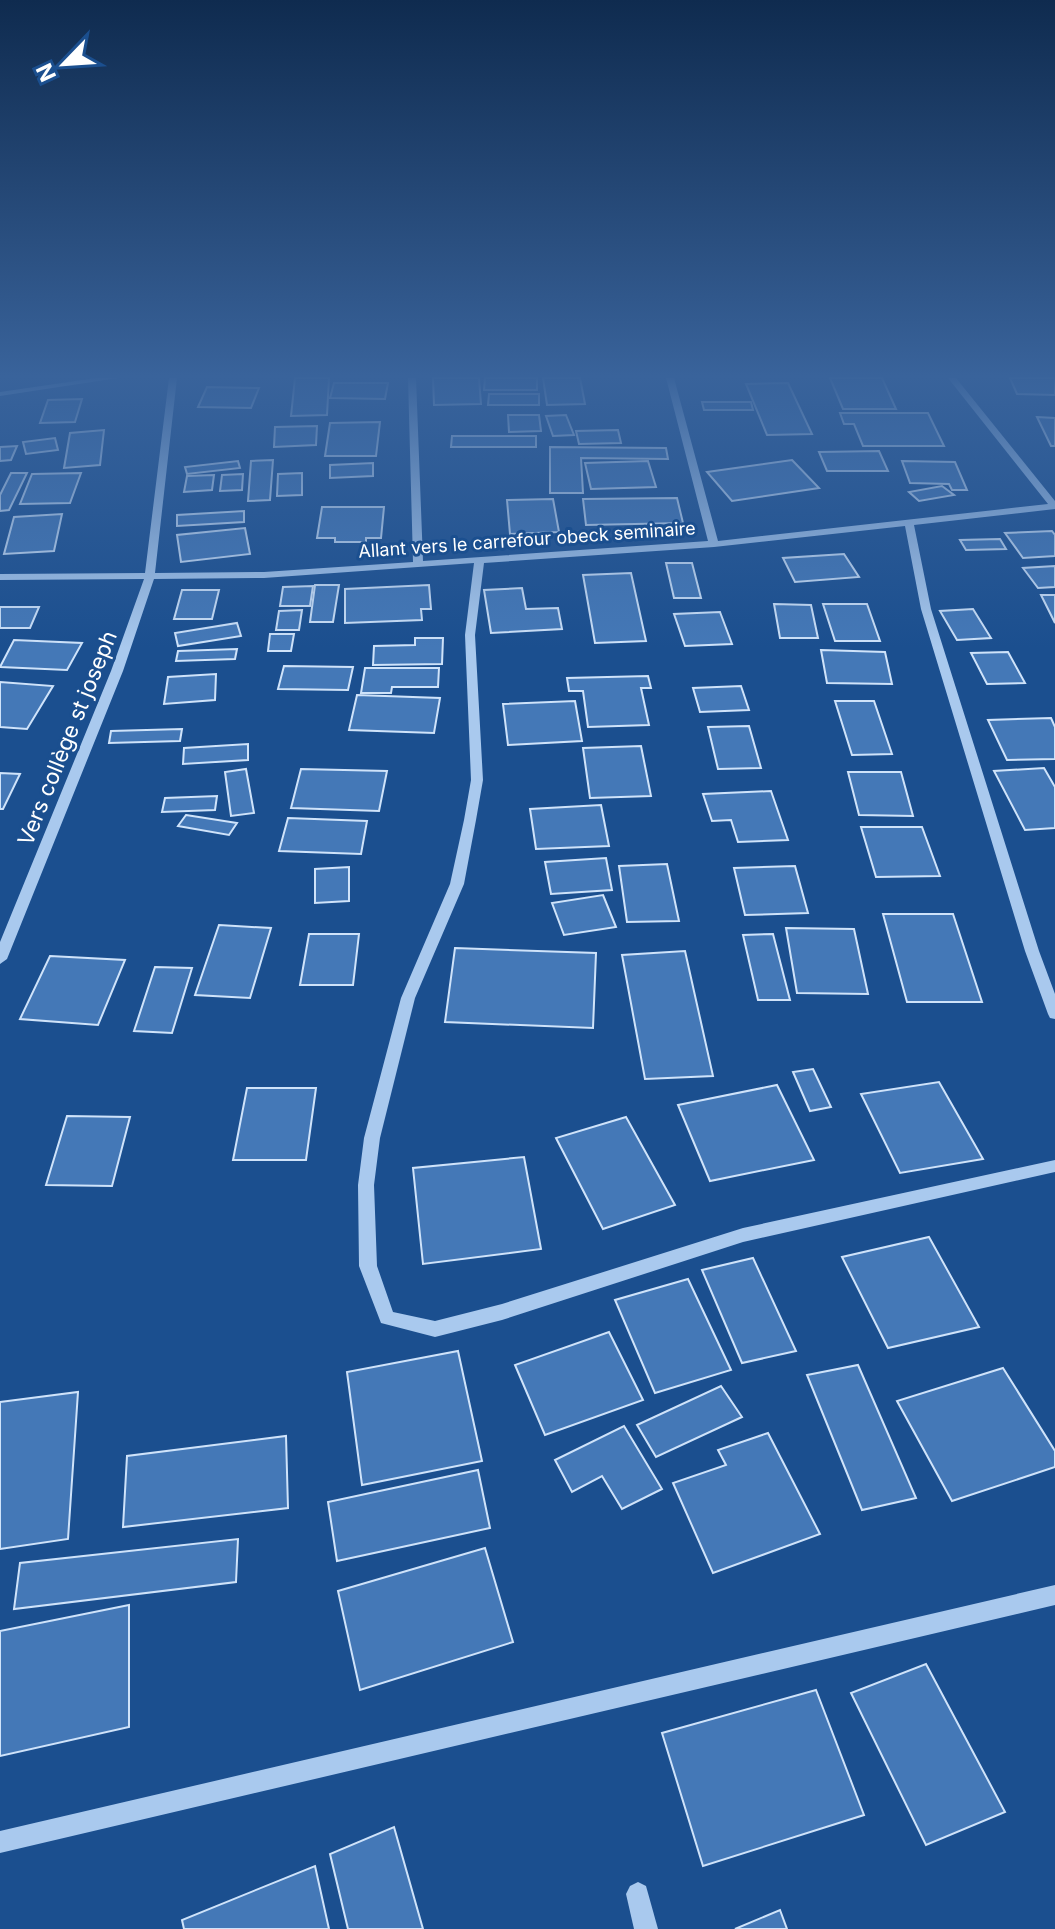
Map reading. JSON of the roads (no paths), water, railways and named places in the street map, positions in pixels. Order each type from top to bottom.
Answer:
[{"type":"street","name":"Vers collège st joseph","points":[[0,959],[117,671],[150,576],[163,468]]},
{"type":"street","points":[[415,468],[418,562]]},
{"type":"street","points":[[694,468],[714,544]]},
{"type":"street","points":[[1024,468],[1054,506]]},
{"type":"street","name":"Allant vers le carrefour obeck seminaire","points":[[0,577],[264,575],[714,544],[1054,506]]},
{"type":"street","points":[[909,521],[926,609],[1032,951],[1055,1014]]},
{"type":"street","points":[[480,559],[470,635],[477,780],[470,820],[457,884],[408,998],[372,1138],[366,1185],[368,1266],[387,1318],[435,1329],[502,1312],[743,1235],[1055,1166]]},
{"type":"street","points":[[0,1842],[1055,1595]]},
{"type":"street","points":[[638,1894],[646,1929]]}]
